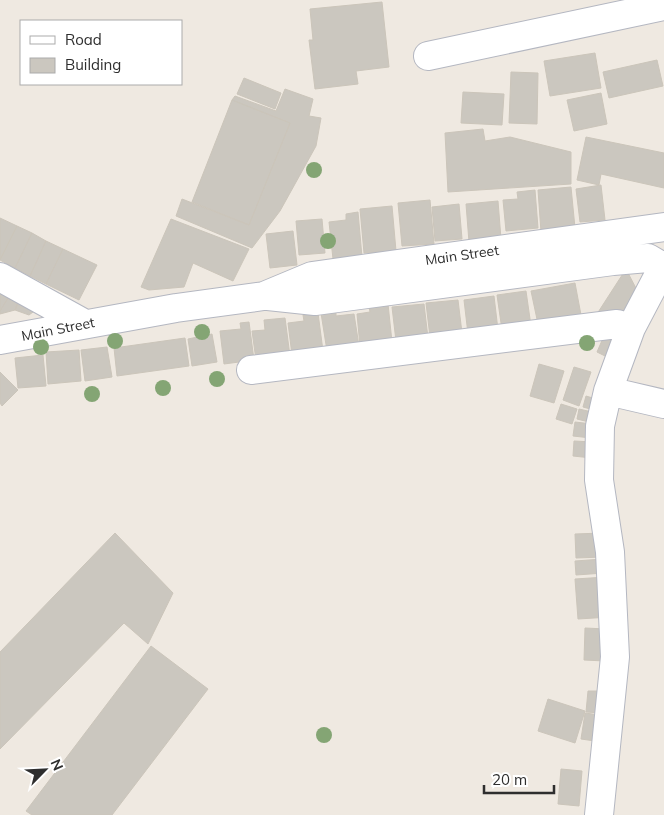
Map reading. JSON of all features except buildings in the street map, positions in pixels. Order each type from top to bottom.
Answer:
[{"type":"street","points":[[428,56],[664,6]]},
{"type":"street","name":"Main Street","points":[[0,340],[85,324],[264,296],[312,276],[664,227]]},
{"type":"street","name":"Main Street","points":[[264,296],[315,301],[613,261],[648,258],[663,266]]},
{"type":"street","points":[[599,815],[615,657],[610,552],[599,480],[600,426],[608,391],[631,328],[663,266]]},
{"type":"street","points":[[0,277],[85,324]]},
{"type":"street","points":[[252,370],[617,324],[631,328]]},
{"type":"street","points":[[608,391],[664,404]]}]
